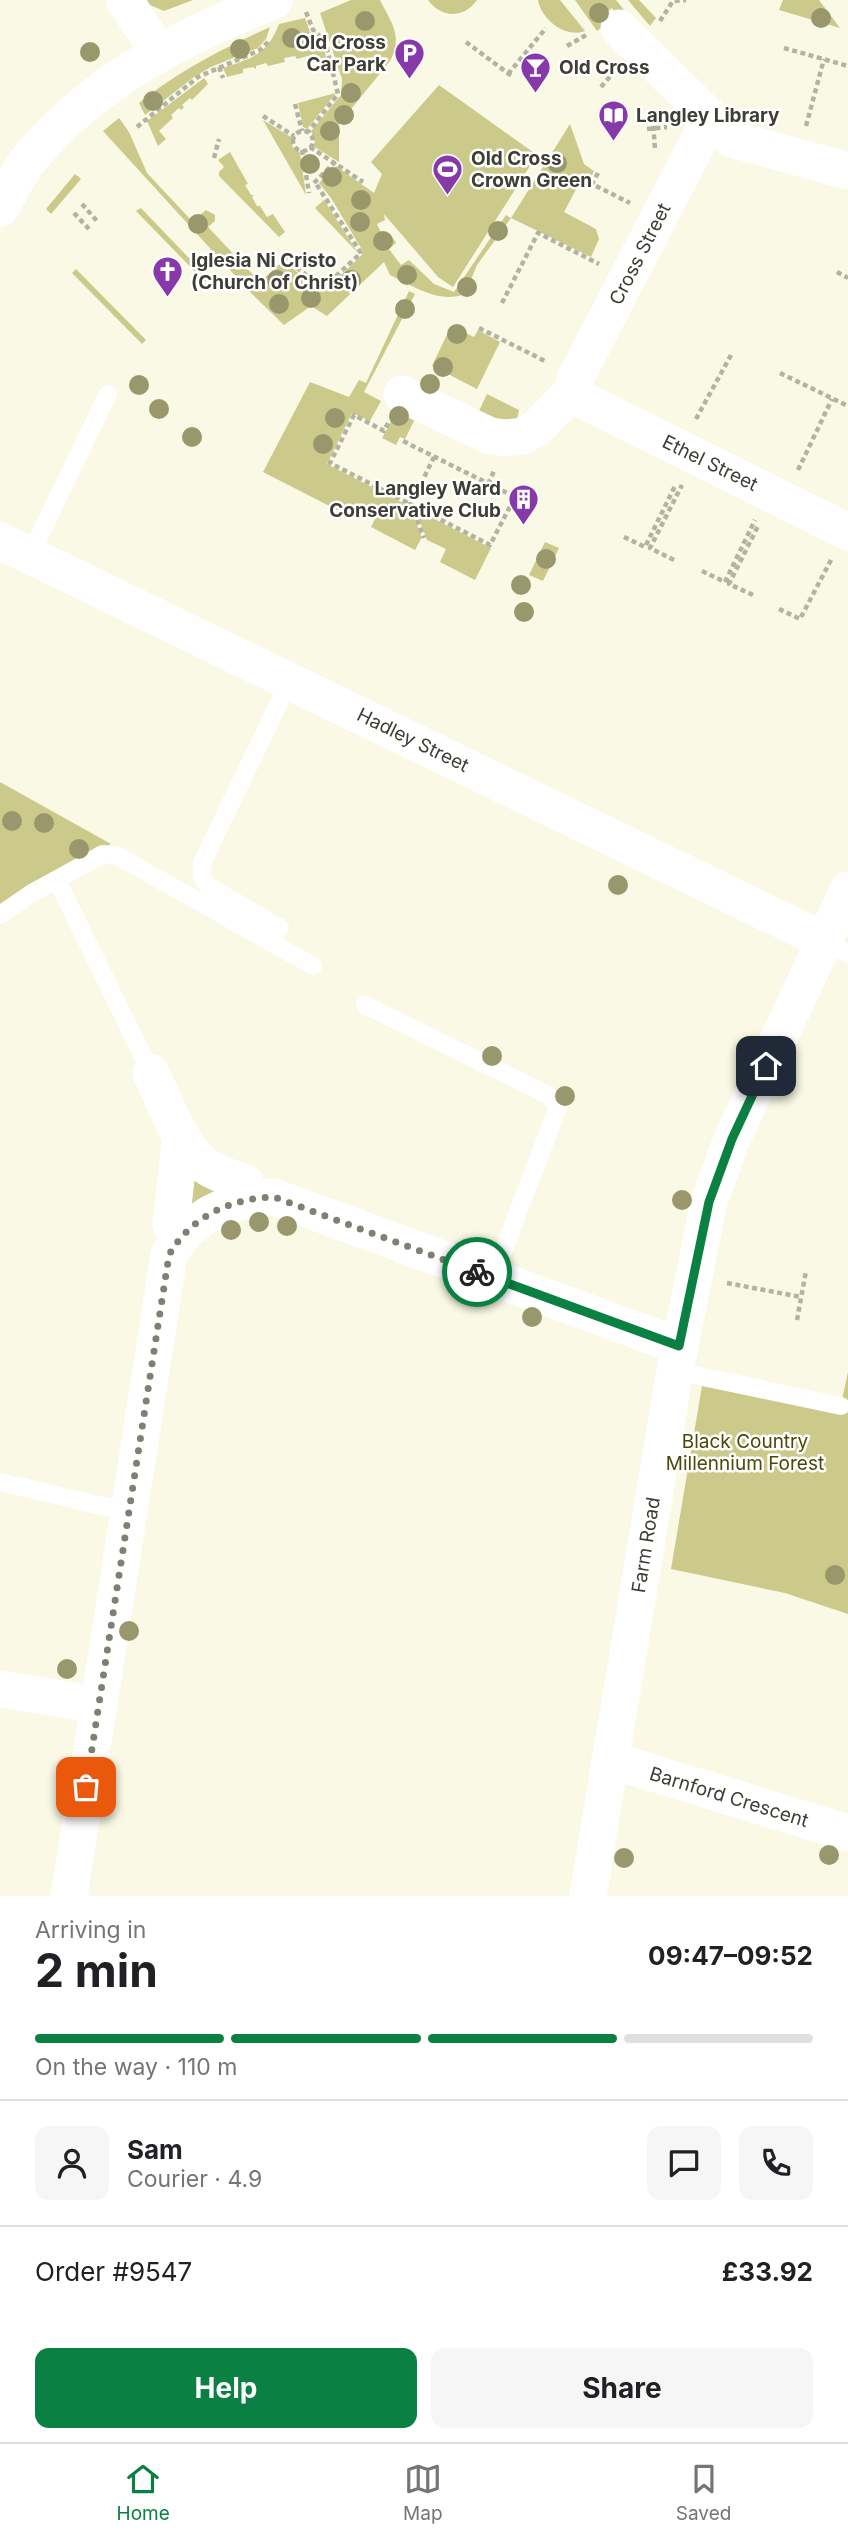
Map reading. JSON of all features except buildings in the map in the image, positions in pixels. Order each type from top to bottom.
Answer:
[{"type":"main road","points":[[0,208],[28,160],[56,130],[108,85],[159,52],[230,18],[284,14]]},
{"type":"street","points":[[124,0],[159,52]]},
{"type":"street","points":[[606,30],[732,139],[848,171]]},
{"type":"street","name":"Cross Street","points":[[565,379],[575,379],[710,119]]},
{"type":"street","points":[[402,394],[490,436],[507,438],[522,436],[537,428],[565,379]]},
{"type":"street","name":"Ethel Street","points":[[565,379],[583,400],[842,541]]},
{"type":"street","name":"Hadley Street","points":[[15,548],[836,947]]},
{"type":"street","name":"Farm Road","points":[[588,1896],[677,1359],[709,1202],[732,1139],[836,947],[848,890]]},
{"type":"street","points":[[151,1073],[181,1134],[200,1161],[212,1170],[245,1183],[250,1198]]},
{"type":"street","points":[[178,1239],[171,1224],[171,1213],[181,1134]]},
{"type":"street","points":[[69,1896],[169,1255],[178,1239],[212,1213],[250,1198],[274,1197],[493,1278],[677,1359]]},
{"type":"street","points":[[0,1689],[99,1705]]},
{"type":"street","name":"Barnford Crescent","points":[[609,1763],[627,1765],[848,1833]]},
{"type":"lane","points":[[15,548],[108,394]]},
{"type":"lane","points":[[280,928],[208,886],[202,877],[202,863],[289,682]]},
{"type":"lane","points":[[0,915],[103,854],[118,856],[313,966]]},
{"type":"lane","points":[[57,880],[151,1073]]},
{"type":"lane","points":[[365,1004],[548,1095],[558,1107],[493,1278]]},
{"type":"lane","points":[[677,1359],[841,1406]]},
{"type":"lane","points":[[0,1482],[129,1512]]},
{"type":"path","points":[[659,22],[673,1],[686,0]]},
{"type":"path","points":[[137,127],[198,77],[260,50],[268,42],[284,14],[325,40],[338,94],[305,132],[294,136]]},
{"type":"path","points":[[466,42],[511,76],[546,28]]},
{"type":"path","points":[[567,46],[606,30]]},
{"type":"path","points":[[784,48],[848,66]]},
{"type":"path","points":[[803,137],[824,59]]},
{"type":"path","points":[[219,67],[223,78]]},
{"type":"path","points":[[601,87],[611,75]]},
{"type":"path","points":[[294,136],[294,146],[302,150],[310,147],[313,140],[305,132],[295,104]]},
{"type":"path","points":[[262,116],[294,136]]},
{"type":"path","points":[[647,129],[672,126]]},
{"type":"path","points":[[214,158],[219,139]]},
{"type":"path","points":[[310,147],[363,182]]},
{"type":"path","points":[[302,150],[309,191],[335,162]]},
{"type":"path","points":[[598,173],[592,184],[633,205]]},
{"type":"path","points":[[284,257],[323,288],[361,253],[315,182]]},
{"type":"path","points":[[82,204],[97,220]]},
{"type":"path","points":[[74,213],[89,229]]},
{"type":"path","points":[[502,303],[538,233],[608,268]]},
{"type":"path","points":[[836,272],[848,278]]},
{"type":"path","points":[[479,328],[565,379]]},
{"type":"path","points":[[693,425],[731,355]]},
{"type":"path","points":[[780,373],[848,406]]},
{"type":"path","points":[[795,476],[832,399]]},
{"type":"path","points":[[354,415],[330,463],[490,545],[514,497],[401,440]]},
{"type":"path","points":[[375,514],[411,503],[434,457]]},
{"type":"path","points":[[624,537],[645,547],[684,475],[650,548],[674,560]]},
{"type":"path","points":[[411,503],[424,538]]},
{"type":"path","points":[[702,571],[725,582],[761,513],[729,584],[752,595]]},
{"type":"path","points":[[779,610],[800,619],[842,541]]},
{"type":"path","points":[[797,1320],[806,1271]]},
{"type":"path","points":[[717,1281],[801,1297]]},
{"type":"green space","points":[[147,0],[193,0],[164,11],[150,5]]},
{"type":"green space","points":[[351,0],[380,0],[392,23],[396,44],[390,61],[339,124],[339,162],[313,146],[315,141],[311,131],[341,95],[342,79],[320,13]]},
{"type":"green space","points":[[428,0],[477,0],[466,11],[452,14],[439,10]]},
{"type":"green space","points":[[538,0],[560,0],[585,31],[570,32],[556,26],[544,14]]},
{"type":"green space","points":[[575,0],[616,0],[624,10],[617,15],[612,8],[599,18],[605,25],[597,31]]},
{"type":"green space","points":[[628,0],[639,0],[656,18],[650,26]]},
{"type":"green space","points":[[783,0],[819,0],[840,28],[779,10]]},
{"type":"green space","points":[[305,18],[310,32],[322,41],[327,61],[317,64],[315,54],[297,59],[295,56],[284,58],[285,62],[268,66],[266,63],[256,66],[256,69],[243,69],[243,73],[227,77],[223,68],[264,49],[279,24]]},
{"type":"green space","points":[[270,27],[266,39],[258,48],[194,77],[145,115],[139,103],[155,91],[202,61]]},
{"type":"green space","points":[[204,78],[208,84],[192,100],[190,98],[182,105],[184,107],[181,110],[179,108],[171,115],[173,118],[159,131],[166,139],[158,146],[147,121]]},
{"type":"green space","name":"Old Cross Crown Green","points":[[439,85],[537,155],[453,287],[438,277],[384,214],[385,220],[377,224],[383,237],[391,235],[396,243],[389,249],[401,265],[409,260],[434,284],[454,292],[506,215],[511,218],[477,265],[465,294],[446,297],[426,292],[390,275],[384,262],[327,316],[311,306],[284,325],[250,292],[103,131],[119,118],[129,132],[147,173],[192,221],[206,210],[215,215],[215,221],[208,227],[260,282],[283,261],[323,292],[364,253],[319,183],[336,166],[374,193],[382,174],[371,162]]},
{"type":"green space","points":[[336,93],[307,129],[303,127],[298,103]]},
{"type":"green space","points":[[263,120],[291,137],[293,148],[300,153],[306,195]]},
{"type":"green space","points":[[570,124],[584,164],[594,171],[587,185],[580,182],[564,212],[596,229],[599,239],[591,257],[511,218]]},
{"type":"green space","points":[[230,152],[248,184],[245,185],[251,195],[254,195],[252,197],[257,206],[260,206],[267,217],[273,214],[285,232],[279,237],[219,176],[224,167],[218,160]]},
{"type":"green space","points":[[75,174],[81,179],[51,214],[46,209]]},
{"type":"green space","points":[[324,200],[358,253],[315,208]]},
{"type":"green space","points":[[141,208],[209,279],[205,282],[136,211]]},
{"type":"green space","points":[[76,269],[146,340],[142,344],[72,273]]},
{"type":"green space","points":[[409,291],[415,294],[364,392],[381,401],[370,421],[352,413],[327,464],[405,504],[373,513],[357,505],[351,517],[263,472],[310,382],[349,397],[359,380],[366,383]]},
{"type":"green space","points":[[451,326],[474,337],[478,330],[500,342],[477,389],[432,366]]},
{"type":"green space","points":[[487,394],[519,410],[517,419],[500,420],[479,411]]},
{"type":"green space","points":[[398,409],[417,415],[405,439],[400,437],[396,445],[382,438]]},
{"type":"green space","points":[[409,506],[422,537],[415,550],[371,527],[377,515]]},
{"type":"green space","points":[[415,509],[491,548],[475,580],[440,562],[446,549],[427,540]]},
{"type":"green space","points":[[545,542],[559,548],[543,581],[529,575]]},
{"type":"green space","points":[[0,782],[111,844],[0,905]]},
{"type":"green space","points":[[190,1178],[226,1187],[184,1209]]},
{"type":"green space","name":"Black Country Millennium Forest","points":[[848,1372],[848,1614],[785,1593],[671,1569],[702,1386],[839,1413]]},
{"type":"way so far","points":[[86,1787],[169,1255],[178,1239],[192,1226],[232,1203],[250,1198],[274,1197],[477,1272]]},
{"type":"place","name":"Old Cross Car Park","points":[[409,80]]},
{"type":"place","name":"Old Cross","points":[[536,94]]},
{"type":"place","name":"Langley Library","points":[[613,142]]},
{"type":"place","name":"Old Cross Crown Green","points":[[448,196]]},
{"type":"place","name":"Iglesia Ni Cristo (Church of Christ)","points":[[168,298]]},
{"type":"place","name":"Langley Ward Conservative Club","points":[[524,526]]},
{"type":"route","points":[[477,1272],[679,1346],[709,1202],[732,1139],[766,1066]]}]
